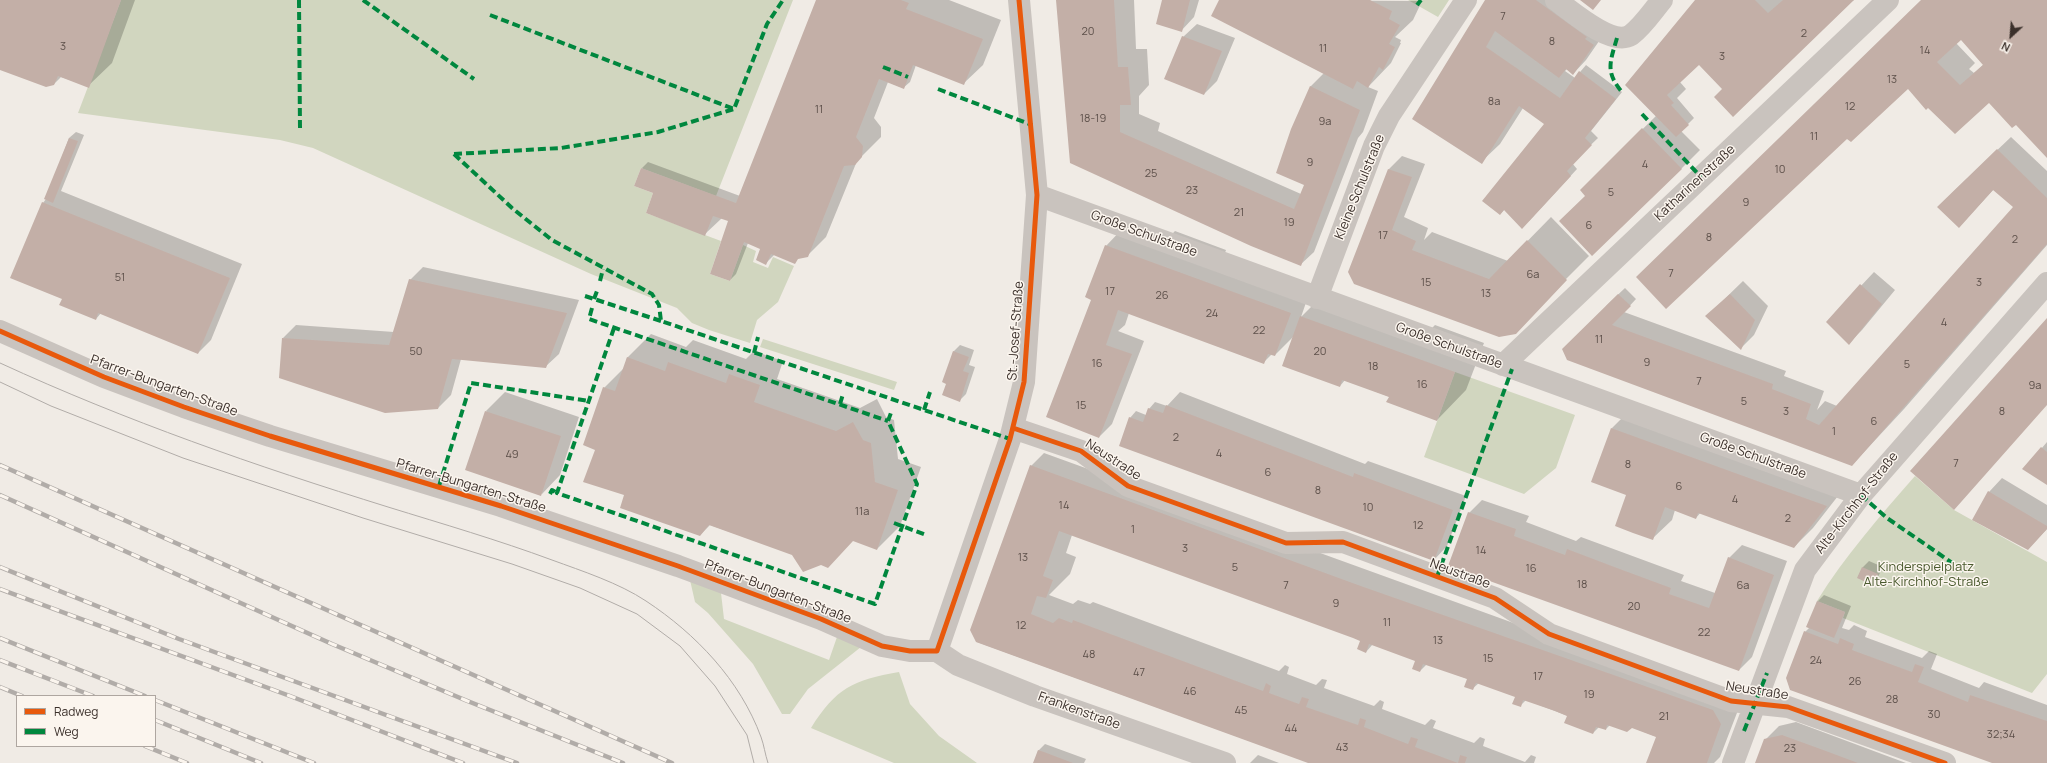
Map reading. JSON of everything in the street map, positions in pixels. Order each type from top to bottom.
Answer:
[{"type":"street","name":"St.-Josef-Straße","points":[[937,651],[1013,428],[1024,382],[1037,195],[1019,0]]},
{"type":"street","name":"Kleine Schulstraße","points":[[1317,298],[1374,146],[1389,116],[1466,0]]},
{"type":"street","points":[[1556,0],[1604,33],[1617,38],[1630,36],[1641,26],[1662,0]]},
{"type":"street","name":"Katharinenstraße","points":[[1503,365],[1888,0]]},
{"type":"street","name":"Große Schulstraße","points":[[1037,195],[1861,495]]},
{"type":"street","name":"Alte-Kirchhof-Straße","points":[[1733,763],[1805,570],[1861,495],[2047,283]]},
{"type":"street","name":"Pfarrer-Bungarten-Straße","points":[[0,331],[104,377],[184,407],[270,436],[501,506],[670,563],[821,619],[882,646],[910,651],[937,651]]},
{"type":"street","name":"Neustraße","points":[[1013,428],[1081,451],[1128,486],[1286,543],[1343,542],[1495,598],[1549,634],[1731,701],[1788,707],[1945,763]]},
{"type":"street","name":"Frankenstraße","points":[[937,651],[958,665],[1035,696],[1225,763]]},
{"type":"green space","points":[[121,0],[793,0],[716,196],[641,168],[634,186],[653,193],[646,213],[721,241],[710,274],[730,281],[743,245],[756,251],[753,262],[768,268],[773,257],[794,266],[778,302],[757,320],[750,343],[692,323],[677,308],[591,274],[313,148],[280,140],[78,113]]},
{"type":"green space","points":[[1408,0],[1449,0],[1438,17]]},
{"type":"green space","points":[[763,339],[897,382],[894,390],[760,347]]},
{"type":"green space","points":[[1455,372],[1575,415],[1556,468],[1524,494],[1424,457]]},
{"type":"green space","name":"Kinderspielplatz Alte-Kirchhof-Straße","points":[[1915,476],[1954,510],[2047,562],[2047,674],[2032,693],[1843,618],[1845,612],[1817,601],[1851,552]]},
{"type":"green space","points":[[690,580],[721,593],[724,619],[829,660],[837,637],[861,647],[808,689],[790,714],[782,714],[753,664],[708,613],[695,602]]},
{"type":"green space","points":[[899,672],[910,704],[939,736],[977,763],[894,763],[811,728],[829,704],[847,688],[869,678]]},
{"type":"building","points":[[0,0],[121,0],[89,88],[58,76],[54,85],[46,87],[0,70]]},
{"type":"building","points":[[816,0],[901,0],[909,3],[906,9],[983,39],[964,85],[913,65],[904,89],[879,79],[856,137],[863,146],[862,157],[855,165],[844,166],[808,257],[798,259],[795,264],[771,254],[766,265],[756,260],[760,249],[744,242],[730,281],[710,274],[728,221],[713,216],[705,236],[646,213],[653,193],[634,186],[641,168],[736,203]]},
{"type":"building","points":[[1056,0],[1114,0],[1118,67],[1128,67],[1131,105],[1120,105],[1120,132],[1294,209],[1304,185],[1276,173],[1291,129],[1310,86],[1360,110],[1301,266],[1251,246],[1070,163]]},
{"type":"building","points":[[1162,0],[1190,0],[1182,32],[1156,24]]},
{"type":"building","points":[[1219,0],[1370,0],[1392,11],[1389,19],[1400,25],[1389,44],[1395,47],[1383,70],[1379,67],[1368,88],[1357,81],[1353,89],[1211,16]]},
{"type":"building","points":[[1485,0],[1536,0],[1587,37],[1585,39],[1594,45],[1573,75],[1566,69],[1559,78],[1495,31],[1486,47],[1560,98],[1579,71],[1616,99],[1585,138],[1592,145],[1567,171],[1571,176],[1522,229],[1504,210],[1500,215],[1482,201],[1544,124],[1519,106],[1482,164],[1412,119]]},
{"type":"building","points":[[1580,0],[1601,0],[1593,10]]},
{"type":"building","points":[[1695,0],[1755,0],[1768,13],[1783,0],[1854,0],[1733,117],[1714,97],[1722,89],[1699,65],[1667,95],[1674,103],[1671,105],[1689,125],[1676,137],[1625,85]]},
{"type":"building","points":[[1921,0],[2047,0],[2047,158],[2016,125],[2012,128],[1989,103],[1955,134],[1928,108],[1926,110],[1908,89],[1851,142],[1847,139],[1666,309],[1636,277]],"holes":[[[1961,40],[1983,65],[1960,85],[1937,62]]]},
{"type":"building","points":[[1182,36],[1222,51],[1204,95],[1164,79]]},
{"type":"building","points":[[1642,128],[1682,169],[1592,256],[1559,221],[1585,196],[1580,190]]},
{"type":"building","points":[[69,138],[78,141],[53,203],[44,199]]},
{"type":"building","points":[[1997,149],[2047,198],[2047,244],[1852,466],[1567,360],[1562,349],[1618,294],[1631,306],[1612,325],[1773,384],[1772,389],[1811,404],[1806,419],[1819,425],[2013,207],[1993,190],[1959,228],[1937,207]]},
{"type":"building","points":[[1388,169],[1412,177],[1392,230],[1416,241],[1412,250],[1489,279],[1527,240],[1567,280],[1516,334],[1499,337],[1354,284],[1348,272]]},
{"type":"building","points":[[42,202],[230,278],[198,354],[98,313],[96,320],[59,305],[62,299],[10,278]]},
{"type":"building","points":[[1105,245],[1291,313],[1275,356],[1268,354],[1264,364],[1118,310],[1106,345],[1132,354],[1099,438],[1046,417],[1091,300],[1085,297]]},
{"type":"building","points":[[409,279],[567,313],[546,368],[452,359],[438,409],[385,413],[279,378],[282,338],[389,345]]},
{"type":"building","points":[[1860,284],[1882,304],[1849,345],[1826,322]]},
{"type":"building","points":[[1730,294],[1755,320],[1741,350],[1705,316]]},
{"type":"building","points":[[1300,316],[1455,372],[1437,421],[1386,402],[1389,397],[1342,380],[1340,387],[1282,366]]},
{"type":"building","points":[[2047,318],[2047,405],[1954,510],[1910,471]]},
{"type":"building","points":[[953,351],[969,357],[963,371],[969,373],[960,402],[942,395],[946,384],[942,382]]},
{"type":"building","points":[[627,357],[665,371],[668,362],[726,383],[729,374],[760,385],[754,402],[836,431],[853,422],[863,440],[871,443],[875,482],[898,490],[877,550],[853,541],[828,568],[821,565],[803,572],[792,555],[709,525],[700,536],[620,508],[624,495],[583,482],[595,450],[583,445],[603,387],[615,391]]},
{"type":"building","points":[[1166,405],[1353,477],[1354,473],[1453,510],[1434,561],[1119,446],[1129,417],[1143,422],[1148,408],[1163,413]]},
{"type":"building","points":[[485,411],[561,436],[541,496],[465,470]]},
{"type":"building","points":[[1611,428],[1827,506],[1794,548],[1698,513],[1696,519],[1665,507],[1653,540],[1633,533],[1615,526],[1626,495],[1591,482]]},
{"type":"building","points":[[2041,447],[2047,452],[2047,485],[2022,469]]},
{"type":"building","points":[[1030,465],[1358,585],[1713,710],[1721,724],[1707,763],[1646,763],[1656,737],[1632,728],[1627,732],[1607,725],[1606,730],[1596,727],[1593,734],[1564,723],[1567,716],[1555,711],[1523,700],[1521,707],[1512,704],[1515,697],[1476,683],[1473,690],[1464,687],[1467,679],[1423,664],[1420,672],[1412,669],[1415,661],[1369,644],[1366,653],[1357,649],[1360,641],[1353,638],[1059,531],[1043,576],[1053,580],[1046,598],[1037,596],[1031,614],[1053,623],[1059,618],[1072,623],[1073,620],[1263,691],[1266,683],[1271,686],[1269,693],[1299,704],[1302,697],[1309,699],[1306,707],[1358,725],[1360,718],[1366,720],[1364,727],[1408,744],[1411,737],[1418,739],[1415,747],[1458,763],[1308,763],[976,642],[970,630]]},
{"type":"building","points":[[1988,491],[2047,526],[2047,529],[2028,550],[1972,520]]},
{"type":"building","points":[[1468,512],[1516,529],[1514,536],[1565,555],[1567,549],[1671,588],[1669,594],[1709,608],[1728,557],[1774,575],[1739,671],[1448,566]]},
{"type":"building","points":[[1862,567],[1878,574],[1872,585],[1857,578]]},
{"type":"building","points":[[1817,601],[1845,612],[1834,638],[1806,627]]},
{"type":"building","points":[[1804,631],[1838,644],[1840,638],[1854,644],[1852,650],[1912,672],[1915,664],[1924,667],[1918,682],[1968,702],[1970,695],[2047,721],[2047,763],[1992,763],[1790,690],[1786,678]]},
{"type":"building","points":[[1782,735],[1858,763],[1755,763],[1764,739]]},
{"type":"building","points":[[1038,750],[1044,752],[1073,763],[1033,763]]},
{"type":"building","points":[[1460,755],[1467,757],[1465,763],[1458,763]]},
{"type":"tram line","points":[[0,363],[95,404],[240,459],[470,532],[588,573],[624,589],[646,601],[682,628],[699,644],[729,678],[752,716],[762,740],[768,763]]},
{"type":"tram line","points":[[0,382],[51,406],[183,458],[363,518],[512,564],[580,588],[637,614],[680,646],[715,686],[747,735],[754,763]]},
{"type":"railway","points":[[0,465],[672,763]]},
{"type":"railway","points":[[0,495],[332,644],[465,700],[623,763]]},
{"type":"railway","points":[[0,567],[179,639],[517,763]]},
{"type":"railway","points":[[0,589],[290,696],[463,763]]},
{"type":"railway","points":[[0,638],[142,695]]},
{"type":"railway","points":[[0,660],[90,695]]},
{"type":"railway","points":[[0,687],[20,695]]},
{"type":"railway","points":[[156,700],[314,763]]},
{"type":"railway","points":[[156,720],[261,763]]},
{"type":"railway","points":[[147,747],[187,763]]},
{"type":"marked path","points":[[299,0],[300,130]]},
{"type":"marked path","points":[[363,0],[474,79]]},
{"type":"marked path","points":[[490,15],[734,109],[767,24],[783,0]]},
{"type":"marked path","points":[[1417,5],[1421,0]]},
{"type":"marked path","points":[[1617,38],[1610,66],[1613,78],[1622,92]]},
{"type":"marked path","points":[[883,67],[908,77]]},
{"type":"marked path","points":[[938,89],[1032,125]]},
{"type":"marked path","points":[[454,154],[561,148],[658,132],[734,109]]},
{"type":"marked path","points":[[1642,114],[1701,177]]},
{"type":"marked path","points":[[454,154],[512,208],[552,240],[652,294],[659,305],[661,321],[1010,439]]},
{"type":"marked path","points":[[600,281],[603,269]]},
{"type":"marked path","points":[[594,299],[597,291]]},
{"type":"marked path","points":[[585,296],[661,321]]},
{"type":"marked path","points":[[592,308],[589,319],[888,421]]},
{"type":"marked path","points":[[614,328],[557,493],[875,604],[917,484],[888,421],[892,410]]},
{"type":"marked path","points":[[754,353],[758,337]]},
{"type":"marked path","points":[[1437,577],[1512,369]]},
{"type":"marked path","points":[[439,486],[471,383],[589,401]]},
{"type":"marked path","points":[[924,410],[930,392]]},
{"type":"marked path","points":[[840,404],[843,394]]},
{"type":"marked path","points":[[550,494],[552,490],[557,493]]},
{"type":"marked path","points":[[1861,495],[1887,518],[1964,571]]},
{"type":"marked path","points":[[894,523],[926,535]]},
{"type":"marked path","points":[[1744,731],[1767,673]]},
{"type":"cycle path","points":[[0,331],[104,377],[184,407],[270,436],[501,506],[678,566],[821,619],[882,646],[910,651],[937,651],[1010,439],[1024,382],[1037,195],[1019,0]]},
{"type":"cycle path","points":[[1013,428],[1081,451],[1128,486],[1286,543],[1343,542],[1495,598],[1549,634],[1731,701],[1788,707],[1945,763]]}]
